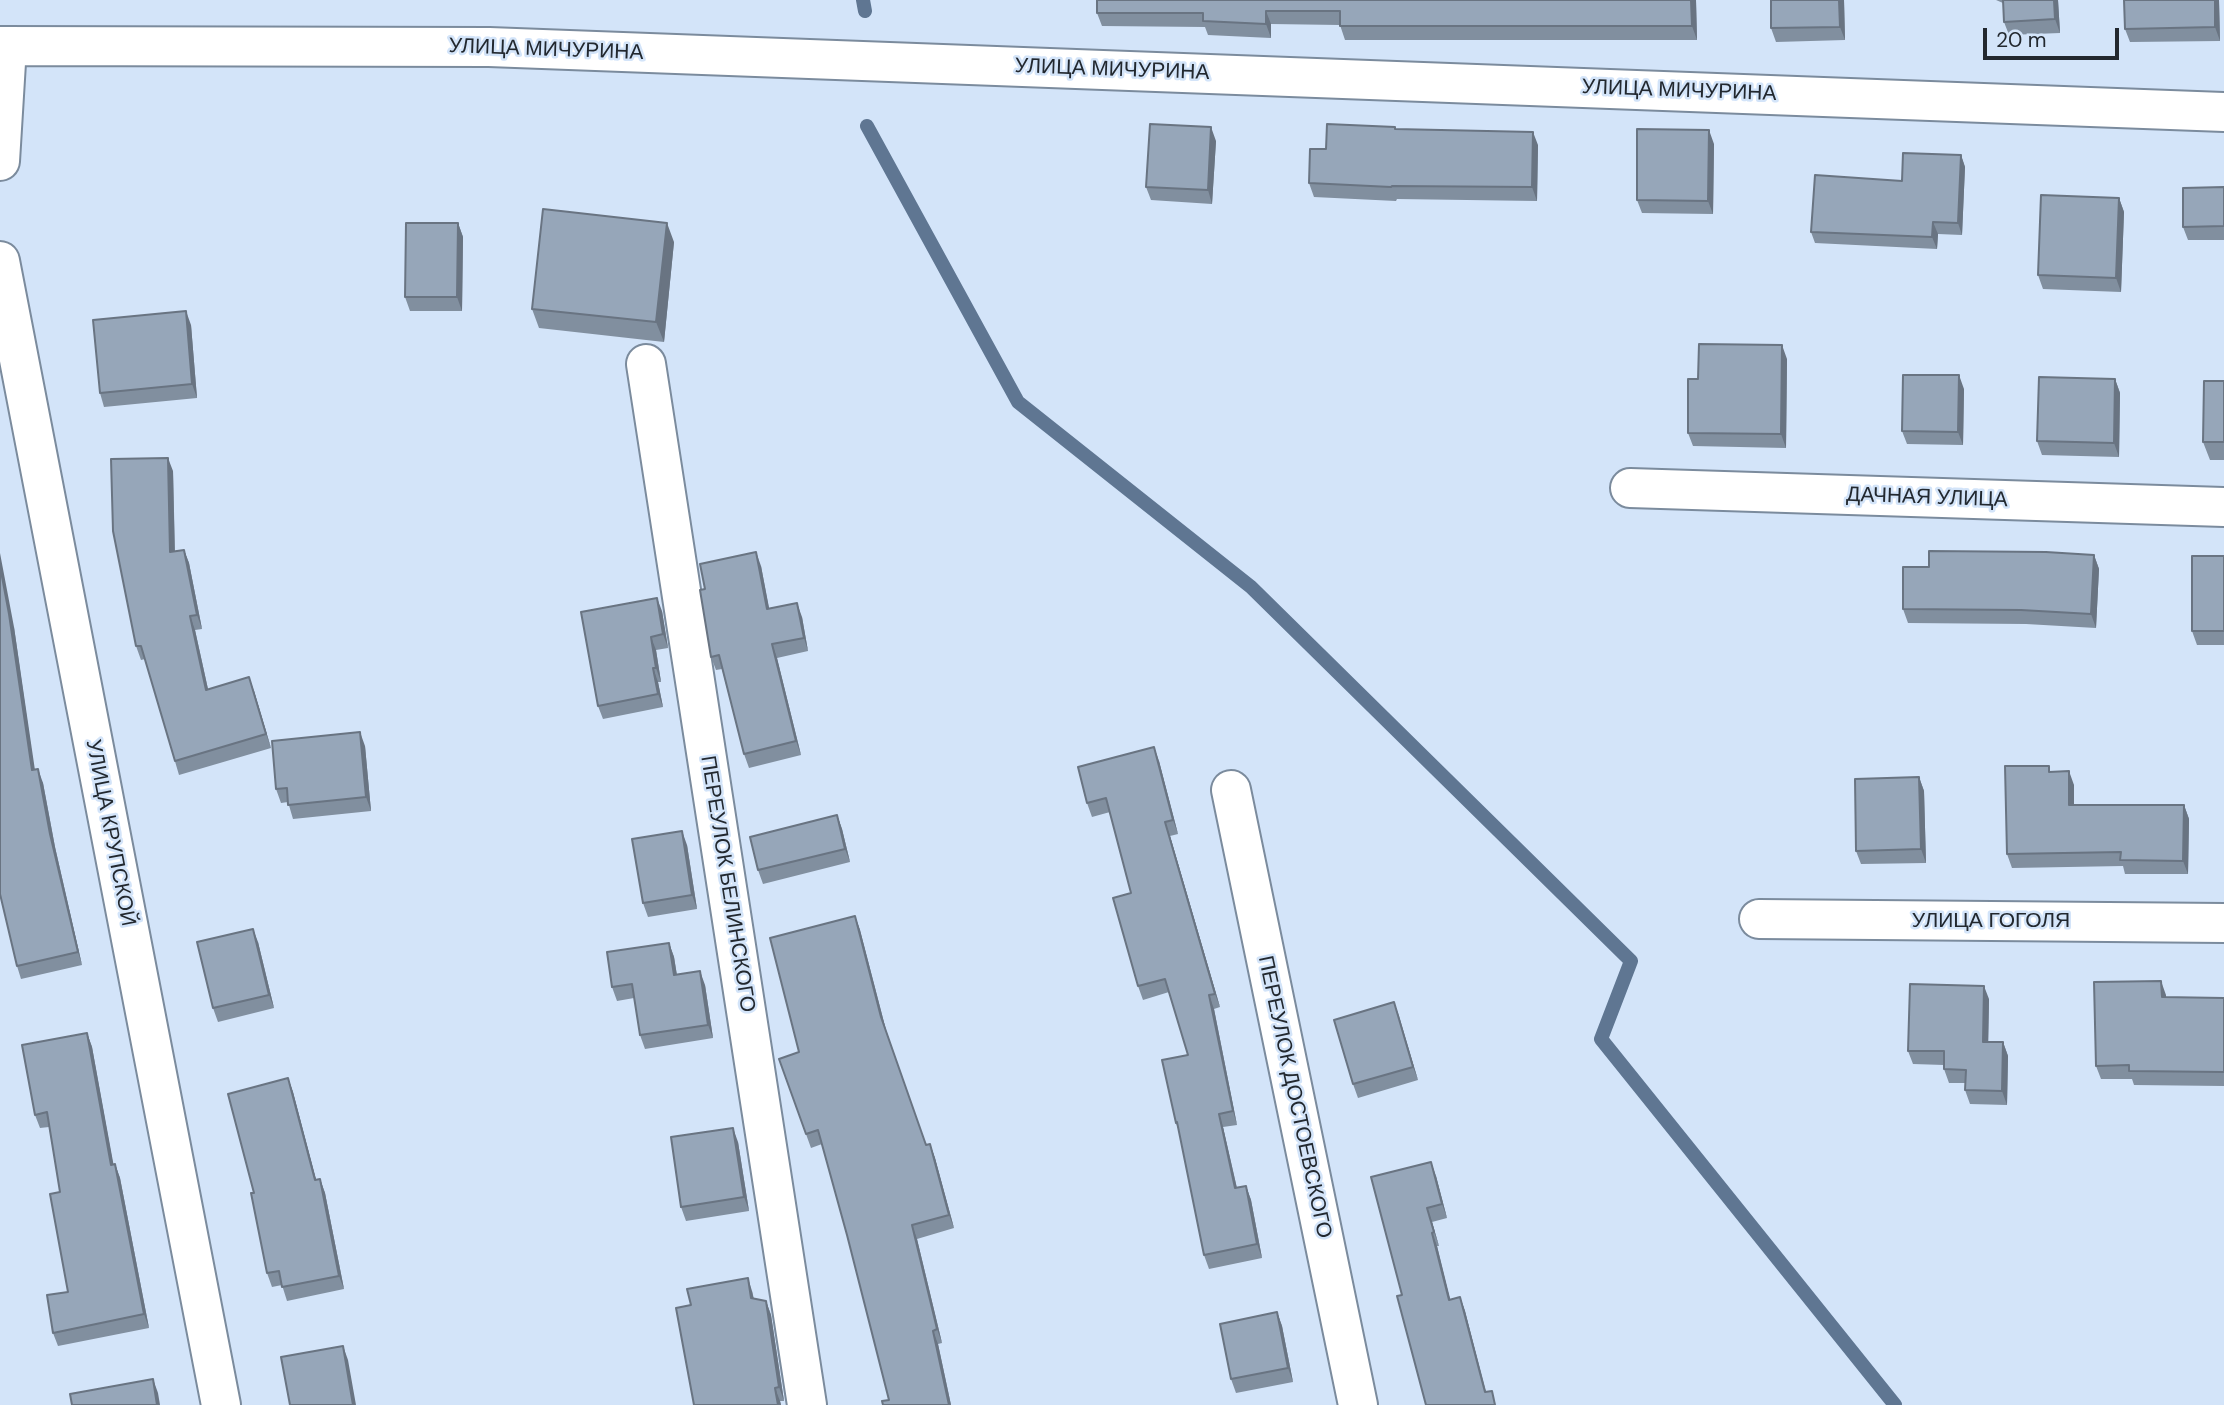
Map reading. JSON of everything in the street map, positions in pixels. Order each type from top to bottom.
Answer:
[{"type":"street","name":"УЛИЦА МИЧУРИНА","points":[[3,46],[489,47],[2224,112]]},
{"type":"street","points":[[0,161],[3,46]]},
{"type":"street","name":"УЛИЦА КРУПСКОЙ","points":[[0,261],[220,1405]]},
{"type":"street","name":"ПЕРЕУЛОК БЕЛИНСКОГО","points":[[646,364],[807,1405]]},
{"type":"street","name":"ДАЧНАЯ УЛИЦА","points":[[1630,488],[2224,508]]},
{"type":"street","name":"ПЕРЕУЛОК ДОСТОЕВСКОГО","points":[[1231,790],[1358,1405]]},
{"type":"street","name":"УЛИЦА ГОГОЛЯ","points":[[1759,919],[2224,923]]},
{"type":"building","points":[[1097,0],[1691,0],[1692,26],[1340,26],[1340,11],[1266,11],[1266,24],[1203,21],[1203,13],[1097,13]]},
{"type":"building","points":[[1771,0],[1839,0],[1840,27],[1771,28]]},
{"type":"building","points":[[2003,0],[2054,0],[2055,19],[2004,22]]},
{"type":"building","points":[[2124,0],[2215,0],[2215,27],[2125,29]]},
{"type":"building","points":[[1150,124],[1211,127],[1208,190],[1146,187]]},
{"type":"building","points":[[1327,124],[1395,129],[1533,132],[1532,187],[1391,187],[1309,183],[1310,149],[1326,149]]},
{"type":"building","points":[[1637,129],[1709,130],[1708,201],[1637,200]]},
{"type":"building","points":[[1903,153],[1961,155],[1958,223],[1933,222],[1932,237],[1811,232],[1815,175],[1902,181]]},
{"type":"building","points":[[2224,187],[2224,226],[2183,227],[2183,188]]},
{"type":"building","points":[[2041,195],[2119,198],[2116,278],[2038,275]]},
{"type":"building","points":[[543,209],[667,223],[656,322],[532,309]]},
{"type":"building","points":[[406,223],[458,223],[457,297],[405,297]]},
{"type":"building","points":[[186,311],[192,384],[100,393],[93,320]]},
{"type":"building","points":[[1699,344],[1782,345],[1781,434],[1688,433],[1688,379],[1698,379]]},
{"type":"building","points":[[1903,375],[1959,375],[1958,432],[1902,431]]},
{"type":"building","points":[[2039,377],[2115,379],[2114,443],[2037,441]]},
{"type":"building","points":[[2204,381],[2224,381],[2224,442],[2203,442]]},
{"type":"building","points":[[168,458],[170,552],[184,550],[197,615],[190,616],[206,690],[249,677],[266,734],[175,761],[141,646],[136,646],[113,531],[111,459]]},
{"type":"building","points":[[1929,551],[2094,555],[2091,614],[2021,610],[1903,609],[1903,567],[1929,567]]},
{"type":"building","points":[[756,552],[767,609],[797,603],[804,638],[772,644],[796,741],[744,754],[719,655],[711,657],[700,590],[705,589],[700,564]]},
{"type":"building","points":[[2192,556],[2224,556],[2224,631],[2192,631]]},
{"type":"building","points":[[0,566],[32,770],[38,769],[50,834],[78,952],[17,966],[0,894]]},
{"type":"building","points":[[657,598],[663,634],[651,637],[658,694],[598,706],[581,612]]},
{"type":"building","points":[[360,732],[366,797],[288,805],[287,788],[276,789],[272,741]]},
{"type":"building","points":[[1154,747],[1173,820],[1165,822],[1215,994],[1209,995],[1233,1111],[1219,1114],[1235,1188],[1246,1186],[1257,1244],[1204,1255],[1162,1060],[1188,1055],[1165,979],[1138,986],[1113,898],[1131,893],[1106,798],[1087,803],[1078,767]]},
{"type":"building","points":[[2005,766],[2049,766],[2049,772],[2069,771],[2069,805],[2184,805],[2183,861],[2120,860],[2121,852],[2007,854]]},
{"type":"building","points":[[1919,777],[1921,849],[1856,851],[1855,779]]},
{"type":"building","points":[[837,815],[845,849],[758,870],[750,837]]},
{"type":"building","points":[[682,831],[692,895],[643,903],[632,839]]},
{"type":"building","points":[[855,916],[881,1017],[926,1145],[930,1144],[949,1215],[912,1225],[937,1329],[933,1331],[949,1405],[883,1405],[882,1401],[889,1400],[818,1130],[806,1134],[779,1059],[799,1052],[770,938]]},
{"type":"building","points":[[253,929],[269,995],[213,1008],[197,942]]},
{"type":"building","points":[[669,943],[674,975],[700,971],[708,1025],[640,1035],[632,984],[612,987],[607,952]]},
{"type":"building","points":[[2161,981],[2162,997],[2224,998],[2224,1072],[2129,1071],[2129,1065],[2096,1066],[2094,982]]},
{"type":"building","points":[[1910,984],[1984,986],[1983,1042],[2003,1042],[2002,1091],[1965,1090],[1966,1070],[1944,1069],[1944,1051],[1908,1051]]},
{"type":"building","points":[[1394,1002],[1413,1067],[1353,1084],[1334,1020]]},
{"type":"building","points":[[87,1033],[111,1165],[115,1164],[144,1314],[53,1333],[47,1295],[68,1292],[50,1194],[60,1192],[47,1112],[35,1115],[22,1045]]},
{"type":"building","points":[[288,1078],[315,1180],[320,1179],[339,1276],[282,1287],[279,1271],[267,1273],[251,1193],[254,1193],[228,1094]]},
{"type":"building","points":[[733,1128],[744,1197],[681,1207],[671,1137]]},
{"type":"building","points":[[1431,1162],[1442,1204],[1427,1208],[1449,1300],[1460,1297],[1485,1392],[1492,1391],[1495,1405],[1426,1405],[1397,1296],[1402,1295],[1371,1177]]},
{"type":"building","points":[[748,1278],[751,1298],[766,1301],[779,1387],[775,1388],[778,1405],[694,1405],[676,1308],[691,1305],[687,1289]]},
{"type":"building","points":[[1277,1312],[1288,1368],[1231,1379],[1220,1324]]},
{"type":"building","points":[[343,1346],[353,1405],[290,1405],[281,1357]]},
{"type":"building","points":[[153,1379],[157,1405],[72,1405],[70,1394]]},
{"type":"waterway","points":[[863,0],[865,11]]},
{"type":"waterway","points":[[867,126],[1018,402],[1251,587],[1631,961],[1601,1039],[1895,1405]]}]
